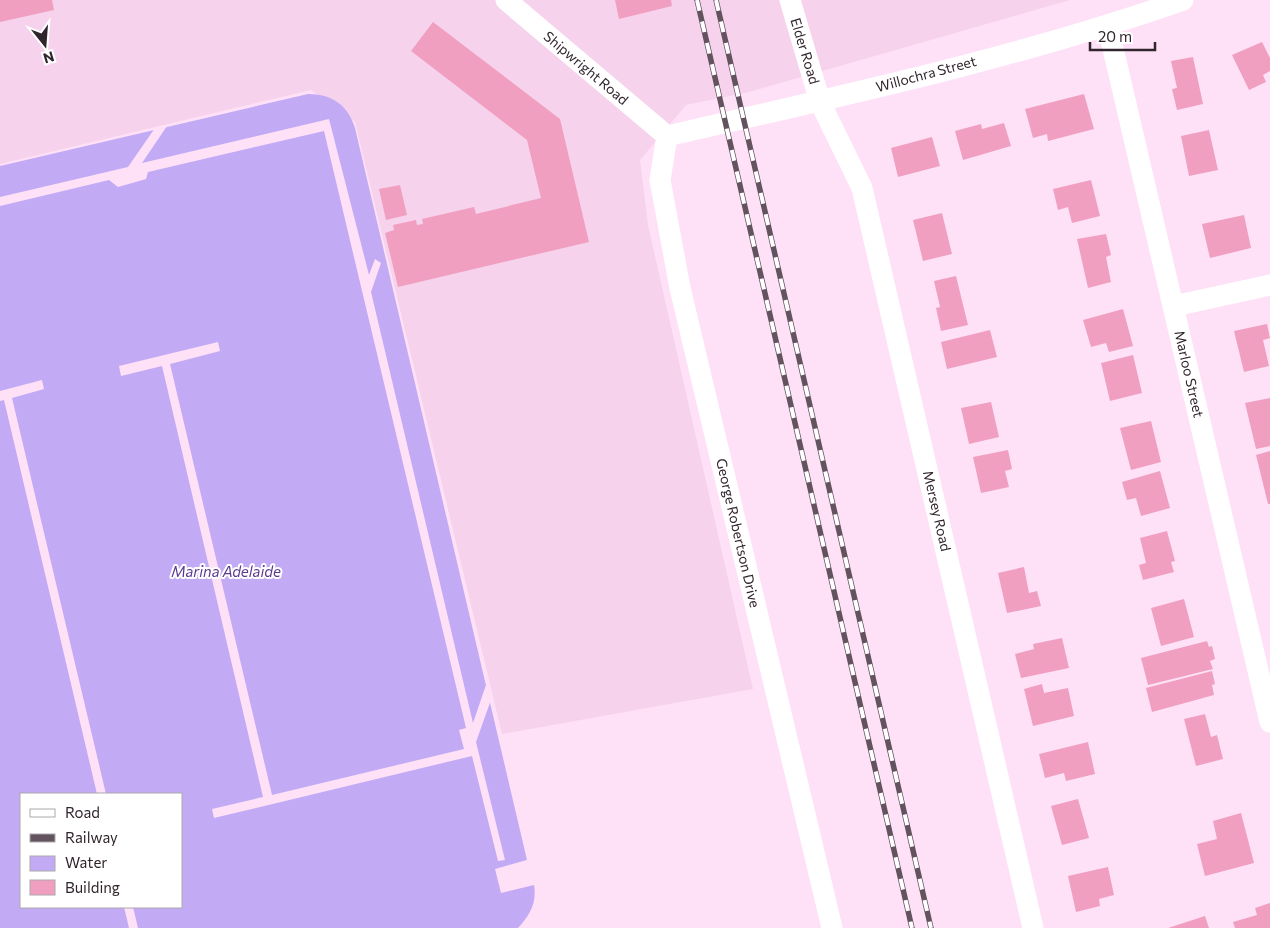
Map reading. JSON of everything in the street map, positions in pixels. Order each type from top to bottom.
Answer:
[{"type":"street","name":"Shipwright Road","points":[[506,0],[667,136]]},
{"type":"street","name":"Elder Road","points":[[790,0],[820,102]]},
{"type":"street","name":"Willochra Street","points":[[667,136],[820,102],[1108,26],[1183,0]]},
{"type":"street","name":"Marloo Street","points":[[1108,26],[1268,709]]},
{"type":"street","name":"Mersey Road","points":[[820,102],[862,188],[1033,928]]},
{"type":"street","name":"George Robertson Drive","points":[[667,136],[660,180],[680,288],[832,928]]},
{"type":"street","points":[[1174,306],[1270,285]]},
{"type":"shaded area","points":[[0,0],[1070,0],[749,92],[686,105],[640,160],[648,225],[753,689],[502,734],[355,122],[311,90],[0,164]]},
{"type":"water","name":"Marina Adelaide","points":[[308,94],[332,99],[338,102],[348,113],[355,128],[527,860],[495,869],[501,893],[534,885],[535,891],[532,908],[518,928],[0,928],[0,166]]},
{"type":"pier","points":[[329,119],[369,275],[375,259],[381,263],[371,292],[473,723],[487,682],[492,697],[476,742],[505,860],[498,861],[472,756],[214,818],[212,809],[263,797],[162,366],[121,376],[119,366],[218,342],[220,351],[170,364],[272,795],[464,749],[459,730],[466,728],[324,131],[148,172],[146,179],[118,187],[109,180],[0,206],[0,197],[128,167],[155,128],[167,126],[142,163]]},
{"type":"pier","points":[[42,380],[44,389],[12,398],[106,793],[97,793],[4,400],[0,401],[0,391]]},
{"type":"pier","points":[[124,908],[133,908],[138,928],[129,928]]},
{"type":"building","points":[[0,0],[52,0],[54,10],[0,22]]},
{"type":"building","points":[[615,0],[671,0],[672,6],[619,19]]},
{"type":"building","points":[[433,22],[560,119],[589,242],[398,287],[385,233],[394,230],[393,225],[416,220],[417,225],[423,224],[422,219],[474,207],[476,214],[541,198],[527,140],[411,51]]},
{"type":"building","points":[[1262,42],[1270,58],[1270,71],[1263,75],[1266,82],[1249,90],[1232,55]]},
{"type":"building","points":[[1193,57],[1203,104],[1177,110],[1172,89],[1177,88],[1171,61]]},
{"type":"building","points":[[1084,94],[1094,129],[1048,141],[1047,134],[1033,138],[1025,109]]},
{"type":"building","points":[[1004,123],[1011,146],[963,160],[955,131],[981,124],[982,129]]},
{"type":"building","points":[[1209,130],[1218,170],[1189,176],[1181,136]]},
{"type":"building","points":[[932,137],[940,166],[898,177],[891,148]]},
{"type":"building","points":[[1091,180],[1100,216],[1072,223],[1068,207],[1058,210],[1053,189]]},
{"type":"building","points":[[400,185],[407,215],[386,220],[379,189]]},
{"type":"building","points":[[942,213],[952,254],[923,261],[913,220]]},
{"type":"building","points":[[1244,215],[1251,248],[1210,258],[1202,224]]},
{"type":"building","points":[[1106,234],[1111,255],[1106,257],[1111,282],[1088,288],[1077,239]]},
{"type":"building","points":[[956,276],[968,325],[941,331],[936,308],[940,307],[934,281]]},
{"type":"building","points":[[1123,309],[1133,346],[1109,352],[1106,343],[1091,347],[1083,320]]},
{"type":"building","points":[[1267,324],[1270,338],[1263,340],[1269,366],[1244,372],[1234,331]]},
{"type":"building","points":[[990,330],[997,357],[947,369],[941,342]]},
{"type":"building","points":[[1133,355],[1142,393],[1110,401],[1101,363]]},
{"type":"building","points":[[1270,398],[1270,446],[1256,449],[1245,403]]},
{"type":"building","points":[[991,402],[999,437],[969,444],[961,408]]},
{"type":"building","points":[[1151,421],[1161,462],[1131,470],[1120,428]]},
{"type":"building","points":[[1008,450],[1012,469],[1005,471],[1009,487],[981,493],[973,457]]},
{"type":"building","points":[[1270,451],[1270,504],[1268,504],[1256,455]]},
{"type":"building","points":[[1160,471],[1170,508],[1141,516],[1136,498],[1127,500],[1122,482]]},
{"type":"building","points":[[1167,531],[1175,561],[1171,562],[1174,572],[1143,580],[1139,565],[1146,563],[1140,538]]},
{"type":"building","points":[[1024,567],[1029,593],[1037,591],[1041,606],[1007,613],[998,573]]},
{"type":"building","points":[[1184,599],[1194,637],[1161,646],[1151,608]]},
{"type":"building","points":[[1062,638],[1069,668],[1021,678],[1015,654],[1034,649],[1033,644]]},
{"type":"building","points":[[1207,641],[1209,647],[1212,646],[1215,659],[1210,661],[1213,669],[1148,685],[1141,658]]},
{"type":"building","points":[[1212,671],[1215,684],[1212,685],[1214,695],[1152,712],[1146,688]]},
{"type":"building","points":[[1042,684],[1044,693],[1068,688],[1074,716],[1033,726],[1024,689]]},
{"type":"building","points":[[1205,714],[1211,737],[1217,735],[1223,759],[1196,766],[1184,719]]},
{"type":"building","points":[[1088,742],[1095,774],[1066,781],[1064,773],[1045,778],[1039,754]]},
{"type":"building","points":[[1078,799],[1089,838],[1062,845],[1051,806]]},
{"type":"building","points":[[1241,813],[1254,863],[1205,876],[1197,844],[1217,839],[1213,821]]},
{"type":"building","points":[[1108,867],[1114,895],[1099,899],[1100,906],[1076,912],[1068,876]]},
{"type":"building","points":[[1270,903],[1270,928],[1235,928],[1233,922],[1257,915],[1255,908]]},
{"type":"building","points":[[1205,916],[1209,928],[1168,928]]},
{"type":"railway","points":[[697,0],[912,928]]},
{"type":"railway","points":[[716,0],[931,928]]}]
